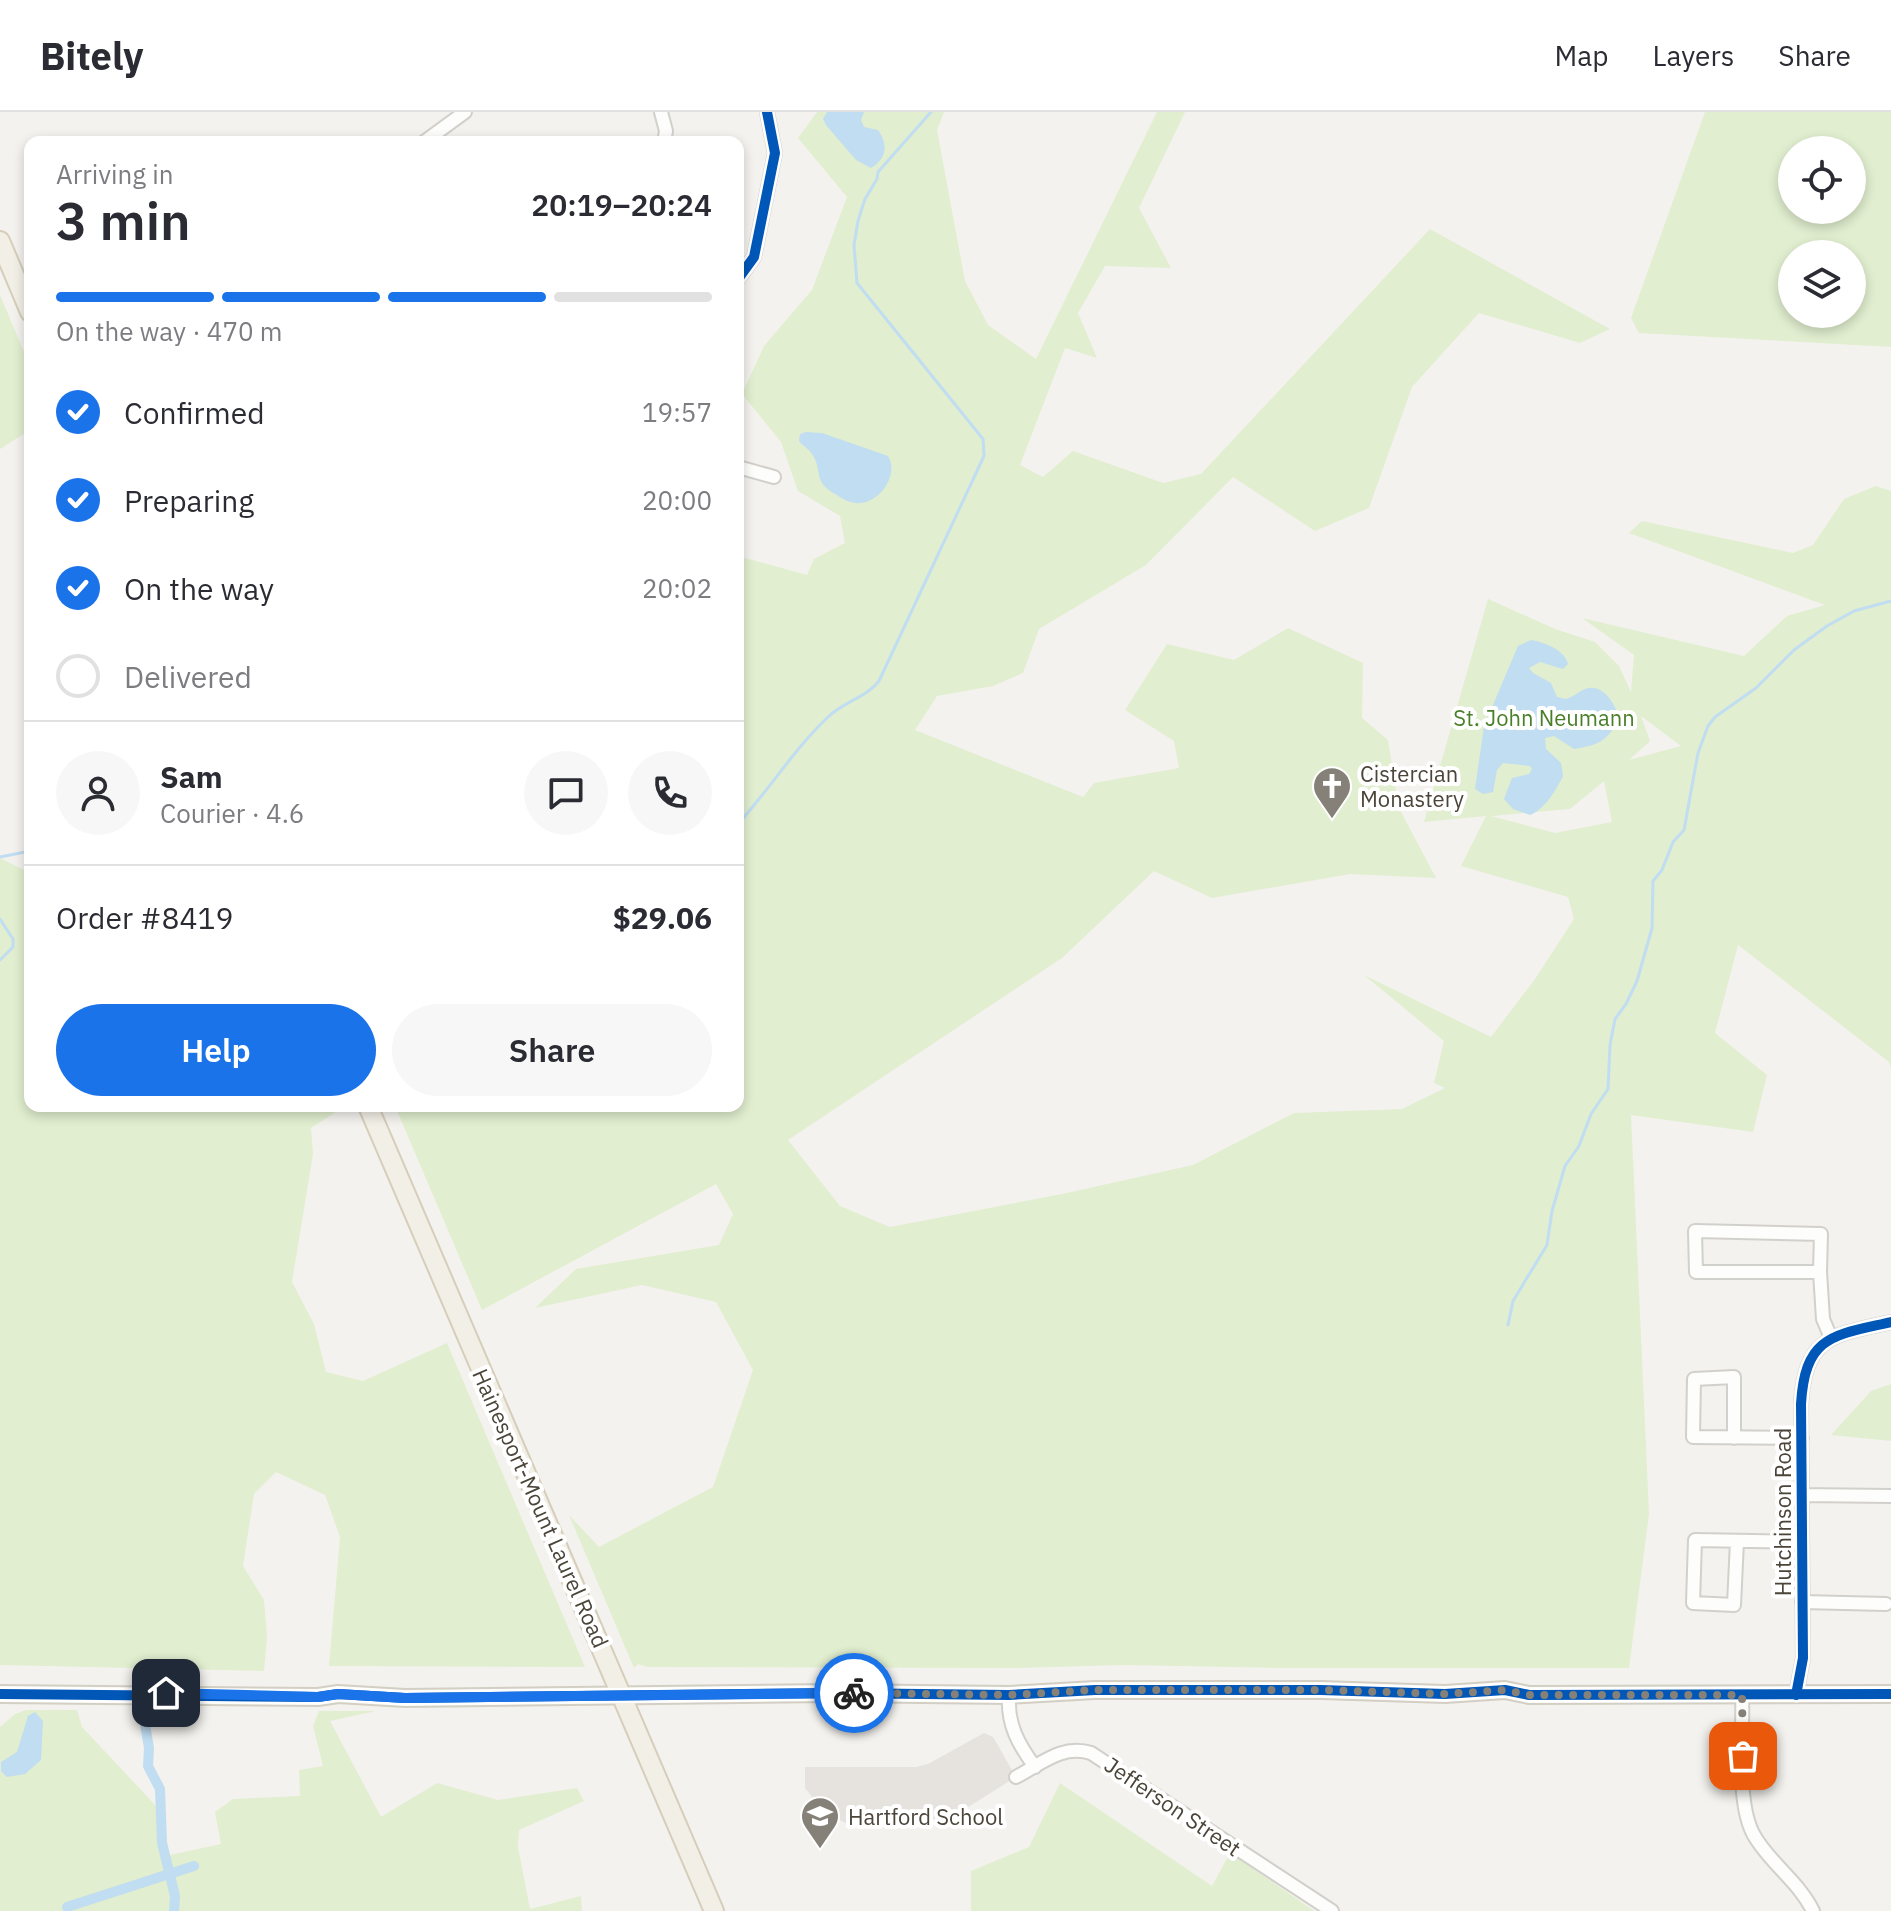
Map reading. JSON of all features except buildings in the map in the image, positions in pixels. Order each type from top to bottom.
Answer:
[{"type":"main road","points":[[0,241],[24,298]]},
{"type":"main road","name":"Hainesport-Mount Laurel Road","points":[[371,1112],[714,1911]]},
{"type":"street","points":[[432,136],[465,112]]},
{"type":"street","points":[[661,112],[665,136]]},
{"type":"street","points":[[744,271],[754,257],[775,153],[767,112]]},
{"type":"street","points":[[744,469],[774,477]]},
{"type":"street","points":[[1820,1272],[1696,1272],[1695,1231],[1821,1234],[1823,1319],[1831,1338],[1891,1322]]},
{"type":"street","name":"Hutchinson Road","points":[[1796,1695],[1803,1658],[1802,1392],[1806,1369],[1816,1350],[1831,1338]]},
{"type":"street","points":[[1734,1438],[1734,1377],[1694,1379],[1693,1437],[1734,1438],[1802,1438]]},
{"type":"street","points":[[1801,1495],[1891,1496]]},
{"type":"street","points":[[1737,1541],[1734,1605],[1693,1603],[1695,1540],[1801,1542]]},
{"type":"street","points":[[1802,1602],[1886,1604]]},
{"type":"street","points":[[0,1694],[318,1697],[338,1694],[405,1698],[1009,1695],[1095,1690],[1235,1689],[1445,1694],[1505,1690],[1529,1695],[1891,1694]]},
{"type":"street","points":[[1009,1695],[1013,1732],[1035,1767]]},
{"type":"street","points":[[1742,1695],[1744,1803],[1748,1824],[1760,1845],[1797,1886],[1813,1911]]},
{"type":"street","name":"Jefferson Street","points":[[1016,1777],[1069,1749],[1100,1757],[1332,1911]]},
{"type":"green space","name":"St. John Neumann","points":[[817,112],[944,112],[937,130],[965,281],[988,325],[1036,359],[1157,112],[1185,112],[1139,208],[1171,268],[1105,266],[1078,313],[1097,358],[1065,348],[1020,465],[1043,477],[1073,451],[1163,483],[1201,474],[1430,229],[1610,329],[1580,343],[1479,313],[1412,387],[1369,508],[1315,531],[1233,477],[1146,565],[1039,629],[1023,673],[993,686],[937,696],[915,730],[1083,797],[1094,783],[1179,768],[1174,741],[1125,710],[1167,644],[1234,660],[1288,628],[1363,663],[1362,718],[1388,740],[1399,808],[1436,878],[1350,874],[1212,898],[1154,871],[1062,958],[788,1140],[840,1206],[890,1227],[1193,1165],[1294,1113],[1402,1109],[1445,1088],[1434,1083],[1444,1041],[1364,975],[1491,1037],[1535,979],[1574,919],[1568,897],[1461,866],[1486,816],[1424,822],[1488,599],[1555,629],[1595,642],[1619,666],[1631,692],[1634,655],[1582,618],[1744,656],[1787,616],[1825,605],[1629,533],[1642,521],[1793,553],[1813,545],[1844,499],[1876,486],[1891,491],[1891,1068],[1889,1062],[1738,945],[1715,1033],[1767,1075],[1753,1132],[1631,1115],[1649,1514],[1629,1668],[1124,1665],[1018,1668],[648,1667],[638,1664],[634,1668],[569,1515],[599,1547],[713,1487],[753,1370],[716,1302],[642,1285],[535,1308],[576,1269],[719,1245],[733,1214],[716,1184],[482,1310],[398,1112],[744,1112],[744,558],[807,575],[814,559],[845,543],[840,516],[798,491],[781,442],[744,396],[744,390],[764,346],[812,290],[847,197],[798,138]],"holes":[[[1641,716],[1681,746],[1629,760],[1650,741]],[[1604,781],[1612,822],[1555,833],[1491,816],[1570,809]]]},
{"type":"green space","points":[[1705,112],[1891,112],[1891,347],[1639,333],[1631,318]]},
{"type":"green space","points":[[0,295],[24,352],[24,434],[0,449]]},
{"type":"green space","points":[[0,858],[24,870],[24,1112],[336,1112],[311,1128],[313,1154],[292,1282],[314,1324],[326,1372],[363,1381],[447,1343],[585,1667],[329,1666],[340,1537],[325,1495],[276,1472],[254,1494],[243,1566],[264,1600],[267,1637],[264,1671],[0,1665]]},
{"type":"green space","points":[[1891,1384],[1891,1441],[1831,1435],[1871,1391]]},
{"type":"green space","points":[[26,1710],[77,1710],[82,1727],[158,1808],[170,1855],[221,1844],[215,1812],[233,1799],[300,1796],[299,1770],[323,1766],[313,1726],[319,1711],[376,1711],[330,1721],[381,1817],[437,1783],[498,1800],[577,1788],[584,1801],[519,1830],[518,1847],[530,1909],[581,1896],[582,1911],[0,1911],[0,1727],[15,1714]]},
{"type":"green space","points":[[1060,1783],[1212,1886],[1230,1853],[1314,1911],[971,1911],[971,1871],[1029,1847]]},
{"type":"shaded area","points":[[984,1733],[993,1737],[1016,1777],[941,1824],[845,1823],[822,1809],[805,1788],[805,1767],[916,1767],[928,1764]]},
{"type":"water","points":[[827,112],[864,112],[861,120],[864,127],[878,130],[884,141],[880,160],[871,168],[856,160],[826,125],[823,119]]},
{"type":"water","points":[[822,433],[888,456],[891,471],[886,486],[875,497],[861,503],[848,501],[829,490],[821,481],[812,454],[799,441],[800,434]]},
{"type":"water","points":[[1531,640],[1553,648],[1566,659],[1568,664],[1563,669],[1540,662],[1529,668],[1551,683],[1557,697],[1566,699],[1595,688],[1609,698],[1619,718],[1607,737],[1590,746],[1574,749],[1554,736],[1545,738],[1546,749],[1561,763],[1563,776],[1545,804],[1530,815],[1513,809],[1504,799],[1512,778],[1529,774],[1530,766],[1503,763],[1497,770],[1493,792],[1483,794],[1475,789],[1484,726],[1518,646]]},
{"type":"water","points":[[35,1712],[43,1721],[41,1760],[25,1774],[7,1777],[1,1771],[1,1762],[17,1752],[28,1716]]},
{"type":"waterway","points":[[744,817],[816,729],[834,712],[879,681],[984,456],[983,439],[857,283],[854,245],[865,199],[878,172],[931,112]]},
{"type":"waterway","points":[[1508,1325],[1513,1301],[1547,1245],[1552,1211],[1565,1166],[1579,1146],[1591,1114],[1608,1089],[1615,1019],[1637,981],[1652,928],[1653,881],[1662,870],[1673,842],[1684,830],[1698,753],[1708,726],[1715,717],[1756,688],[1794,650],[1827,626],[1854,611],[1891,601]]},
{"type":"waterway","points":[[0,857],[24,852]]},
{"type":"waterway","points":[[0,919],[13,939],[13,947],[0,960]]},
{"type":"waterway","points":[[141,1701],[149,1748],[148,1766],[160,1789],[162,1843],[175,1896],[174,1911]]},
{"type":"waterway","points":[[67,1907],[194,1866]]},
{"type":"cycle path","points":[[744,271],[754,257],[775,153],[767,112]]},
{"type":"cycle path","points":[[1796,1695],[1803,1658],[1801,1404],[1804,1381],[1816,1351],[1826,1342],[1839,1335],[1891,1322]]},
{"type":"cycle path","points":[[0,1694],[318,1697],[338,1694],[405,1698],[834,1693],[1009,1695],[1095,1690],[1321,1690],[1445,1694],[1505,1690],[1529,1695],[1891,1694]]},
{"type":"way so far","points":[[854,1693],[1009,1695],[1095,1690],[1220,1689],[1445,1694],[1505,1690],[1529,1695],[1742,1695],[1743,1756]]},
{"type":"place","name":"Cistercian Monastery","points":[[1332,820]]},
{"type":"place","name":"Hartford School","points":[[820,1850]]},
{"type":"route","points":[[166,1693],[318,1697],[338,1694],[405,1698],[854,1693]]}]
